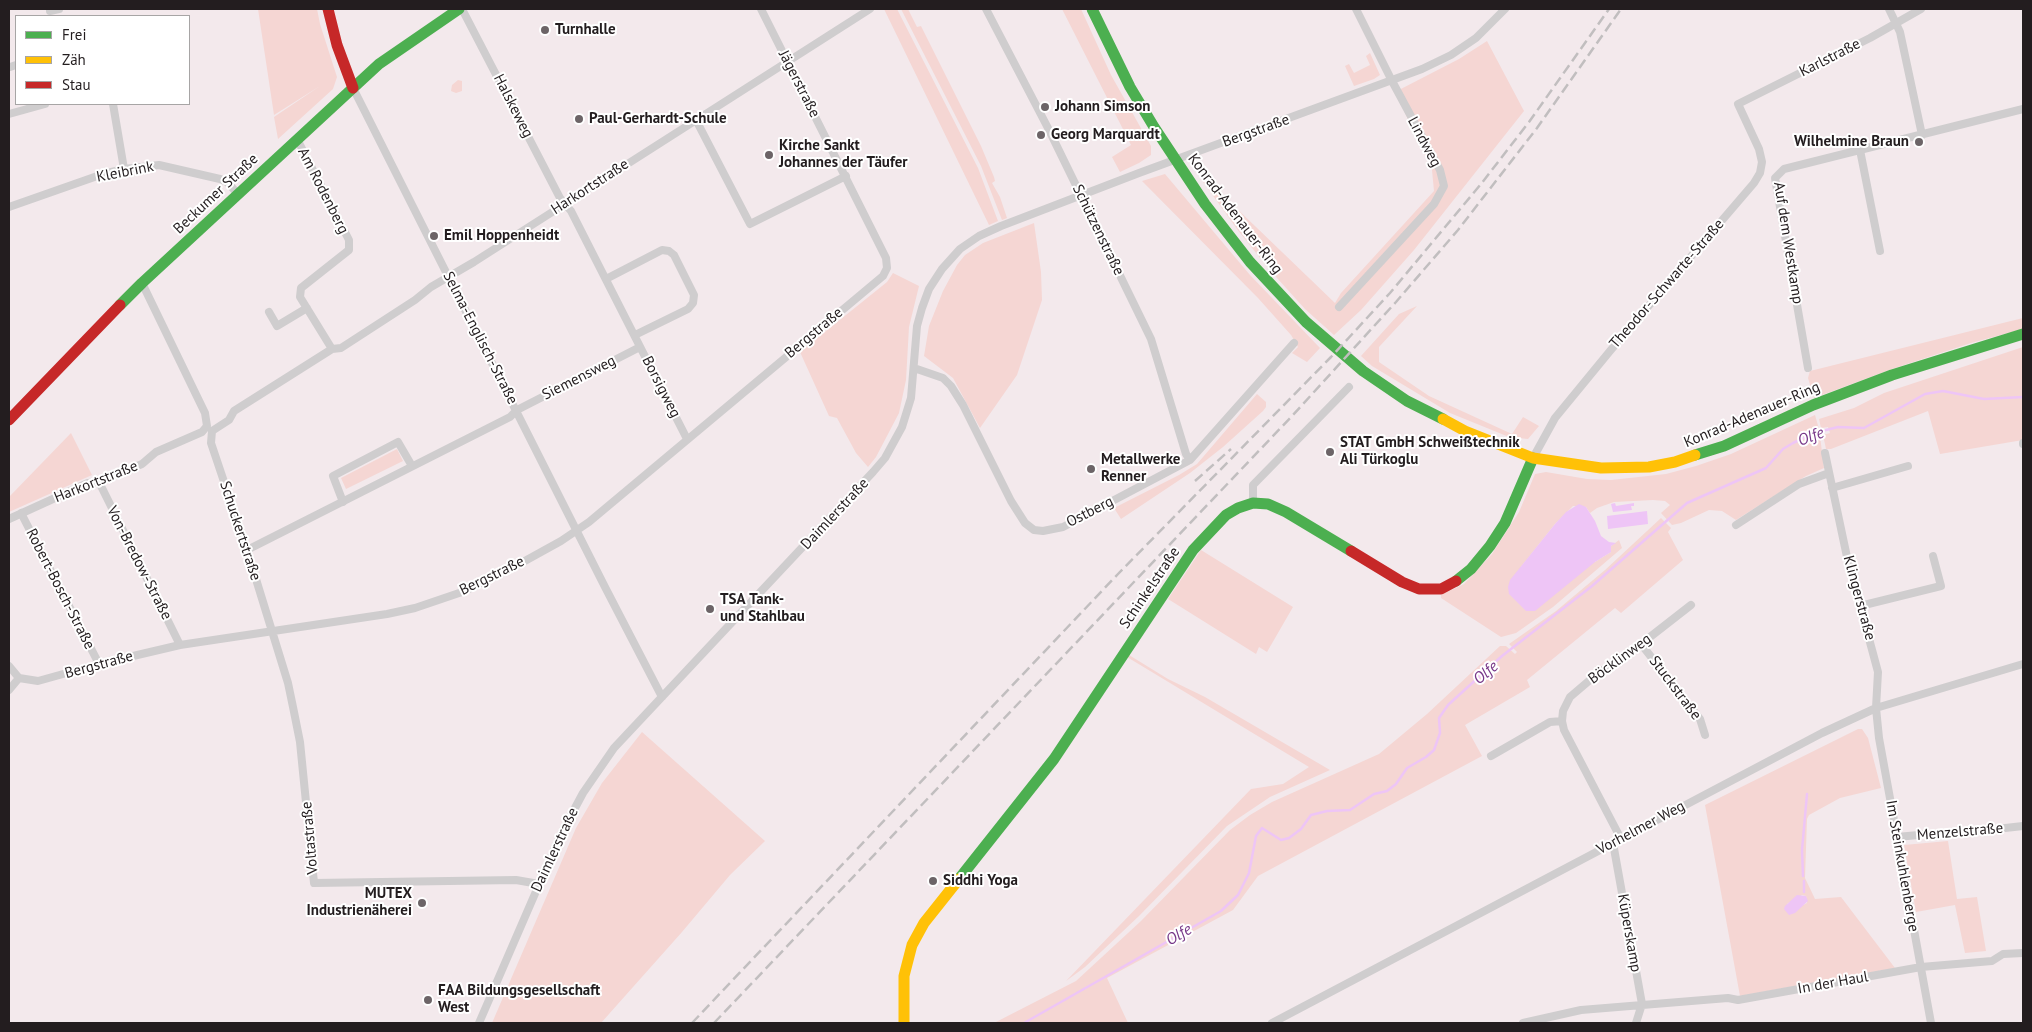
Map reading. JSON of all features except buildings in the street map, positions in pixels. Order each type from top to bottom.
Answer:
[{"type":"main road","points":[[328,9],[337,45],[353,88]]},
{"type":"main road","name":"Beckumer Straße","points":[[9,420],[142,284],[379,64],[416,37],[461,9]]},
{"type":"main road","name":"Konrad-Adenauer-Ring","points":[[1092,9],[1130,86],[1176,160],[1205,204],[1270,286],[1324,339],[1363,371],[1413,405],[1465,431],[1533,458],[1601,468],[1641,467],[1675,462],[1724,446],[1813,405],[1892,375],[1973,348],[2023,334]]},
{"type":"main road","points":[[1252,503],[1268,504],[1286,512],[1402,582],[1419,589],[1441,589],[1452,584],[1471,569],[1490,546],[1505,523],[1533,458]]},
{"type":"main road","name":"Schinkelstraße","points":[[904,1023],[904,976],[912,945],[924,923],[1054,759],[1193,550],[1226,515],[1252,503]]},
{"type":"street","points":[[50,9],[50,11],[59,9]]},
{"type":"street","name":"Halskeweg","points":[[461,9],[565,204]]},
{"type":"street","name":"Jägerstraße","points":[[761,9],[886,258],[887,268]]},
{"type":"street","name":"Harkortstraße","points":[[9,519],[88,484],[99,482],[142,464],[156,452],[229,420],[234,411],[332,349],[341,348],[415,300],[430,287],[565,204],[870,9]]},
{"type":"street","name":"Schützenstraße","points":[[986,9],[1049,130],[1151,339],[1186,454],[1190,460]]},
{"type":"street","name":"Lindweg","points":[[1339,307],[1434,204],[1444,186],[1440,170],[1392,82],[1356,9]]},
{"type":"street","name":"Bergstraße","points":[[929,289],[951,258],[969,242],[1001,226],[1392,82],[1451,55],[1476,38],[1505,9]]},
{"type":"street","points":[[1889,9],[1897,24],[1922,135]]},
{"type":"street","name":"Karlstraße","points":[[1738,104],[1897,24],[1921,9]]},
{"type":"street","name":"Selma-Englisch-Straße","points":[[353,88],[662,697]]},
{"type":"street","name":"Theodor-Schwarte-Straße","points":[[1533,458],[1555,418],[1569,400],[1754,183],[1760,173],[1762,162],[1759,150],[1738,104]]},
{"type":"street","points":[[9,114],[41,105]]},
{"type":"street","points":[[113,105],[124,169]]},
{"type":"street","name":"Auf dem Westkamp","points":[[1808,368],[1775,178],[1784,169],[2023,109]]},
{"type":"street","points":[[696,120],[750,224],[846,176]]},
{"type":"street","name":"Am Rodenberg","points":[[297,139],[349,240],[349,250],[301,288],[300,296],[332,349]]},
{"type":"street","points":[[1860,150],[1880,251]]},
{"type":"street","name":"Kleibrink","points":[[9,207],[103,174],[124,169],[159,165],[211,175],[227,182],[238,194]]},
{"type":"street","name":"Borsigweg","points":[[565,204],[571,211],[687,439]]},
{"type":"street","points":[[606,280],[662,250],[669,251],[674,255],[694,295],[694,303],[688,309],[635,335]]},
{"type":"street","name":"Bergstraße","points":[[19,678],[38,682],[99,664],[180,645],[387,614],[444,599],[465,591],[523,562],[577,531],[883,276],[887,268]]},
{"type":"street","name":"Schuckertstraße","points":[[142,284],[205,413],[211,443],[247,550],[271,631]]},
{"type":"street","name":"Daimlerstraße","points":[[479,1023],[560,836],[586,787],[614,748],[874,472],[885,458],[902,427],[911,398],[917,326],[929,289]]},
{"type":"street","points":[[269,312],[277,326],[307,308]]},
{"type":"street","name":"Ostberg","points":[[914,368],[942,378],[951,386],[963,404],[1011,501],[1025,523],[1034,530],[1051,531],[1063,527],[1190,460],[1294,343]]},
{"type":"street","name":"Siemensweg","points":[[247,550],[510,417],[517,410],[640,347]]},
{"type":"street","points":[[1252,503],[1253,485],[1348,387]]},
{"type":"street","points":[[343,502],[333,476],[398,442],[412,466]]},
{"type":"street","name":"Klingerstraße","points":[[1825,453],[1860,606],[1878,672],[1876,708]]},
{"type":"street","points":[[1832,488],[1908,466]]},
{"type":"street","points":[[1736,524],[1799,484],[1829,473]]},
{"type":"street","name":"Von-Bredow-Straße","points":[[99,482],[180,645]]},
{"type":"street","name":"Robert-Bosch-Straße","points":[[21,513],[99,664]]},
{"type":"street","points":[[1860,606],[1941,586],[1933,556]]},
{"type":"street","name":"Böcklinweg","points":[[1562,720],[1563,711],[1570,697],[1597,674],[1641,644],[1691,605]]},
{"type":"street","name":"Voltastraße","points":[[271,631],[288,683],[300,742],[314,883],[516,880],[539,884]]},
{"type":"street","name":"Stuckstraße","points":[[1641,644],[1700,719],[1705,735]]},
{"type":"street","name":"Vorhelmer Weg","points":[[1272,1023],[1814,738],[1876,708],[2023,664]]},
{"type":"street","points":[[9,666],[19,678],[9,690]]},
{"type":"street","name":"Im Steinkuhlenberge","points":[[1876,708],[1879,738],[1931,1023]]},
{"type":"street","points":[[1491,756],[1550,722],[1562,720],[1564,730],[1573,749],[1621,839]]},
{"type":"street","name":"Menzelstraße","points":[[1897,837],[1929,834],[1944,835],[2023,826]]},
{"type":"street","name":"Küperskamp","points":[[1613,843],[1642,1004],[1636,1023]]},
{"type":"street","name":"In der Haul","points":[[1523,1023],[1581,1010],[1728,998],[1738,1000],[1921,967],[1992,961],[2003,954],[2023,953]]},
{"type":"shaded area","points":[[258,9],[317,9],[337,77],[333,89],[278,139],[274,117],[320,86],[274,115]]},
{"type":"shaded area","points":[[884,9],[897,9],[978,168],[998,221],[989,225]]},
{"type":"shaded area","points":[[901,9],[908,9],[917,27],[921,26],[981,146],[994,177],[995,181],[992,183],[1000,197],[1007,218],[1002,220],[981,166]]},
{"type":"shaded area","points":[[1062,9],[1081,9],[1111,75],[1151,146],[1151,155],[1120,172],[1112,157],[1131,145]]},
{"type":"shaded area","points":[[1487,41],[1524,111],[1414,250],[1361,310],[1334,335],[1305,309],[1268,268],[1201,179],[1199,167],[1202,163],[1203,176],[1335,303],[1341,293],[1434,191],[1432,170],[1395,92],[1459,59]]},
{"type":"shaded area","points":[[1370,53],[1380,75],[1354,86],[1345,66],[1349,64],[1354,73],[1370,65],[1366,56]]},
{"type":"shaded area","points":[[458,80],[462,81],[462,91],[456,93],[451,91],[452,85]]},
{"type":"shaded area","points":[[1165,174],[1250,275],[1320,348],[1307,362],[1292,353],[1298,347],[1291,335],[1258,298],[1142,181]]},
{"type":"shaded area","points":[[1034,223],[1041,272],[1042,300],[1017,375],[980,428],[953,378],[924,356],[929,326],[943,291],[957,265],[965,255],[983,243]]},
{"type":"shaded area","points":[[893,273],[919,286],[909,327],[906,380],[899,413],[876,457],[868,467],[856,453],[837,418],[829,416],[800,352],[887,282]]},
{"type":"shaded area","points":[[1417,306],[1379,347],[1379,362],[1429,396],[1512,434],[1523,417],[1539,426],[1528,439],[1509,437],[1450,413],[1372,366],[1361,356],[1399,314]]},
{"type":"shaded area","points":[[2023,318],[2023,329],[1971,343],[1892,369],[1814,398],[1808,378],[1810,371]]},
{"type":"shaded area","points":[[2023,347],[2023,440],[1940,454],[1928,411],[1831,449],[1826,449],[1823,435],[1830,433],[1828,427],[1821,428],[1819,419],[1854,408],[1884,393]]},
{"type":"shaded area","points":[[1257,394],[1266,402],[1266,407],[1263,411],[1223,447],[1190,473],[1121,519],[1114,508],[1197,464]]},
{"type":"shaded area","points":[[1815,415],[1819,429],[1811,432],[1813,438],[1820,436],[1824,468],[1806,476],[1736,520],[1722,511],[1709,510],[1681,523],[1672,525],[1661,513],[1670,505],[1665,501],[1614,502],[1597,508],[1590,513],[1586,507],[1573,506],[1555,524],[1521,567],[1595,562],[1611,552],[1611,546],[1619,540],[1622,548],[1553,607],[1516,633],[1501,637],[1441,598],[1441,595],[1464,584],[1492,554],[1519,512],[1535,474],[1546,472],[1587,479],[1611,480],[1666,474],[1731,454]]},
{"type":"shaded area","points":[[71,433],[92,475],[9,512],[9,497]]},
{"type":"shaded area","points":[[397,449],[403,461],[346,489],[341,478]]},
{"type":"shaded area","points":[[1615,503],[1616,506],[1634,503],[1634,506],[1631,506],[1632,510],[1613,512],[1611,504]]},
{"type":"shaded area","points":[[1579,504],[1586,507],[1595,521],[1601,536],[1609,542],[1616,543],[1611,546],[1611,552],[1595,562],[1535,611],[1526,611],[1509,594],[1510,580],[1555,524],[1566,512]]},
{"type":"shaded area","points":[[1647,511],[1648,524],[1608,529],[1607,516]]},
{"type":"shaded area","points":[[1661,518],[1671,528],[1668,532],[1683,560],[1621,613],[1615,608],[1527,680],[1530,687],[1465,725],[1482,756],[1258,876],[1233,910],[1107,978],[1128,1023],[994,1023],[1076,981],[1141,921],[1230,830],[1250,815],[1272,802],[1379,754],[1427,714],[1500,646],[1506,646],[1515,654],[1517,652],[1509,644],[1556,611],[1605,570]]},
{"type":"shaded area","points":[[1201,550],[1293,607],[1267,652],[1259,647],[1256,654],[1168,599]]},
{"type":"shaded area","points":[[1129,655],[1330,770],[1270,797],[1227,826],[1139,916],[1085,967],[1066,981],[1251,789],[1283,784],[1309,767],[1127,657]]},
{"type":"shaded area","points":[[1858,729],[1862,729],[1868,738],[1881,788],[1840,798],[1809,815],[1807,819],[1805,878],[1815,899],[1841,897],[1895,968],[1740,996],[1705,805]],"holes":[[[1802,895],[1806,896],[1807,903],[1801,906],[1787,904]]]},
{"type":"shaded area","points":[[642,732],[765,841],[730,875],[601,1023],[492,1023],[576,828],[602,783]]},
{"type":"shaded area","points":[[1948,841],[1957,899],[1977,897],[1986,951],[1965,953],[1955,905],[1916,912],[1904,845]]},
{"type":"shaded area","points":[[1797,895],[1806,896],[1808,901],[1795,913],[1789,915],[1784,909],[1785,906]]},
{"type":"waterway","name":"Olfe","points":[[1024,1023],[1221,911],[1238,895],[1249,873],[1256,836],[1262,828],[1281,840],[1289,838],[1301,829],[1311,815],[1327,811],[1350,810],[1374,794],[1387,791],[1396,784],[1407,768],[1434,750],[1440,733],[1439,718],[1448,705],[1502,656],[1592,586],[1687,503],[1766,468],[1783,449],[1814,433],[1838,427],[1864,428],[1925,394],[1943,391],[1984,399],[2023,397]]},
{"type":"waterway","points":[[1803,876],[1802,850],[1807,794]]},
{"type":"waterway","points":[[1804,881],[1804,892]]},
{"type":"railway","points":[[692,1023],[1118,574],[1331,357],[1390,293],[1481,184],[1529,122],[1609,9]]},
{"type":"railway","points":[[714,1023],[1293,415],[1396,302],[1458,230],[1537,128],[1621,9]]},
{"type":"railway","points":[[1195,481],[1231,449]]},
{"type":"traffic: fast","points":[[120,305],[379,64],[459,9]]},
{"type":"traffic: fast","points":[[1092,9],[1130,87],[1154,127],[1205,204],[1250,262],[1306,322],[1363,371],[1407,401],[1443,419]]},
{"type":"traffic: fast","points":[[1695,455],[1724,446],[1813,405],[1892,375],[2023,334]]},
{"type":"traffic: fast","points":[[1456,581],[1471,569],[1490,546],[1505,523],[1533,458]]},
{"type":"traffic: fast","points":[[959,879],[1054,759],[1193,550],[1226,515],[1238,508],[1253,503],[1268,504],[1286,512],[1351,551]]},
{"type":"traffic: slow","points":[[1443,419],[1465,431],[1533,458],[1601,468],[1649,467],[1675,462],[1695,455]]},
{"type":"traffic: slow","points":[[904,1023],[904,976],[912,945],[924,923],[959,879]]},
{"type":"traffic: jam","points":[[328,9],[337,45],[353,88]]},
{"type":"traffic: jam","points":[[9,420],[120,305]]},
{"type":"traffic: jam","points":[[1351,551],[1402,582],[1419,589],[1441,589],[1456,581]]},
{"type":"place","name":"Turnhalle","points":[[545,30]]},
{"type":"place","name":"Johann Simson","points":[[1045,107]]},
{"type":"place","name":"Paul-Gerhardt-Schule","points":[[579,119]]},
{"type":"place","name":"Georg Marquardt","points":[[1041,135]]},
{"type":"place","name":"Wilhelmine Braun","points":[[1919,142]]},
{"type":"place","name":"Kirche Sankt Johannes der Täufer","points":[[769,155]]},
{"type":"place","name":"Emil Hoppenheidt","points":[[434,236]]},
{"type":"place","name":"STAT GmbH Schweißtechnik Ali Türkoglu","points":[[1330,452]]},
{"type":"place","name":"Metallwerke Renner","points":[[1091,469]]},
{"type":"place","name":"TSA Tank- und Stahlbau","points":[[710,609]]},
{"type":"place","name":"Siddhi Yoga","points":[[933,881]]},
{"type":"place","name":"MUTEX Industrienäherei","points":[[422,903]]},
{"type":"place","name":"FAA Bildungsgesellschaft West","points":[[428,1000]]}]
